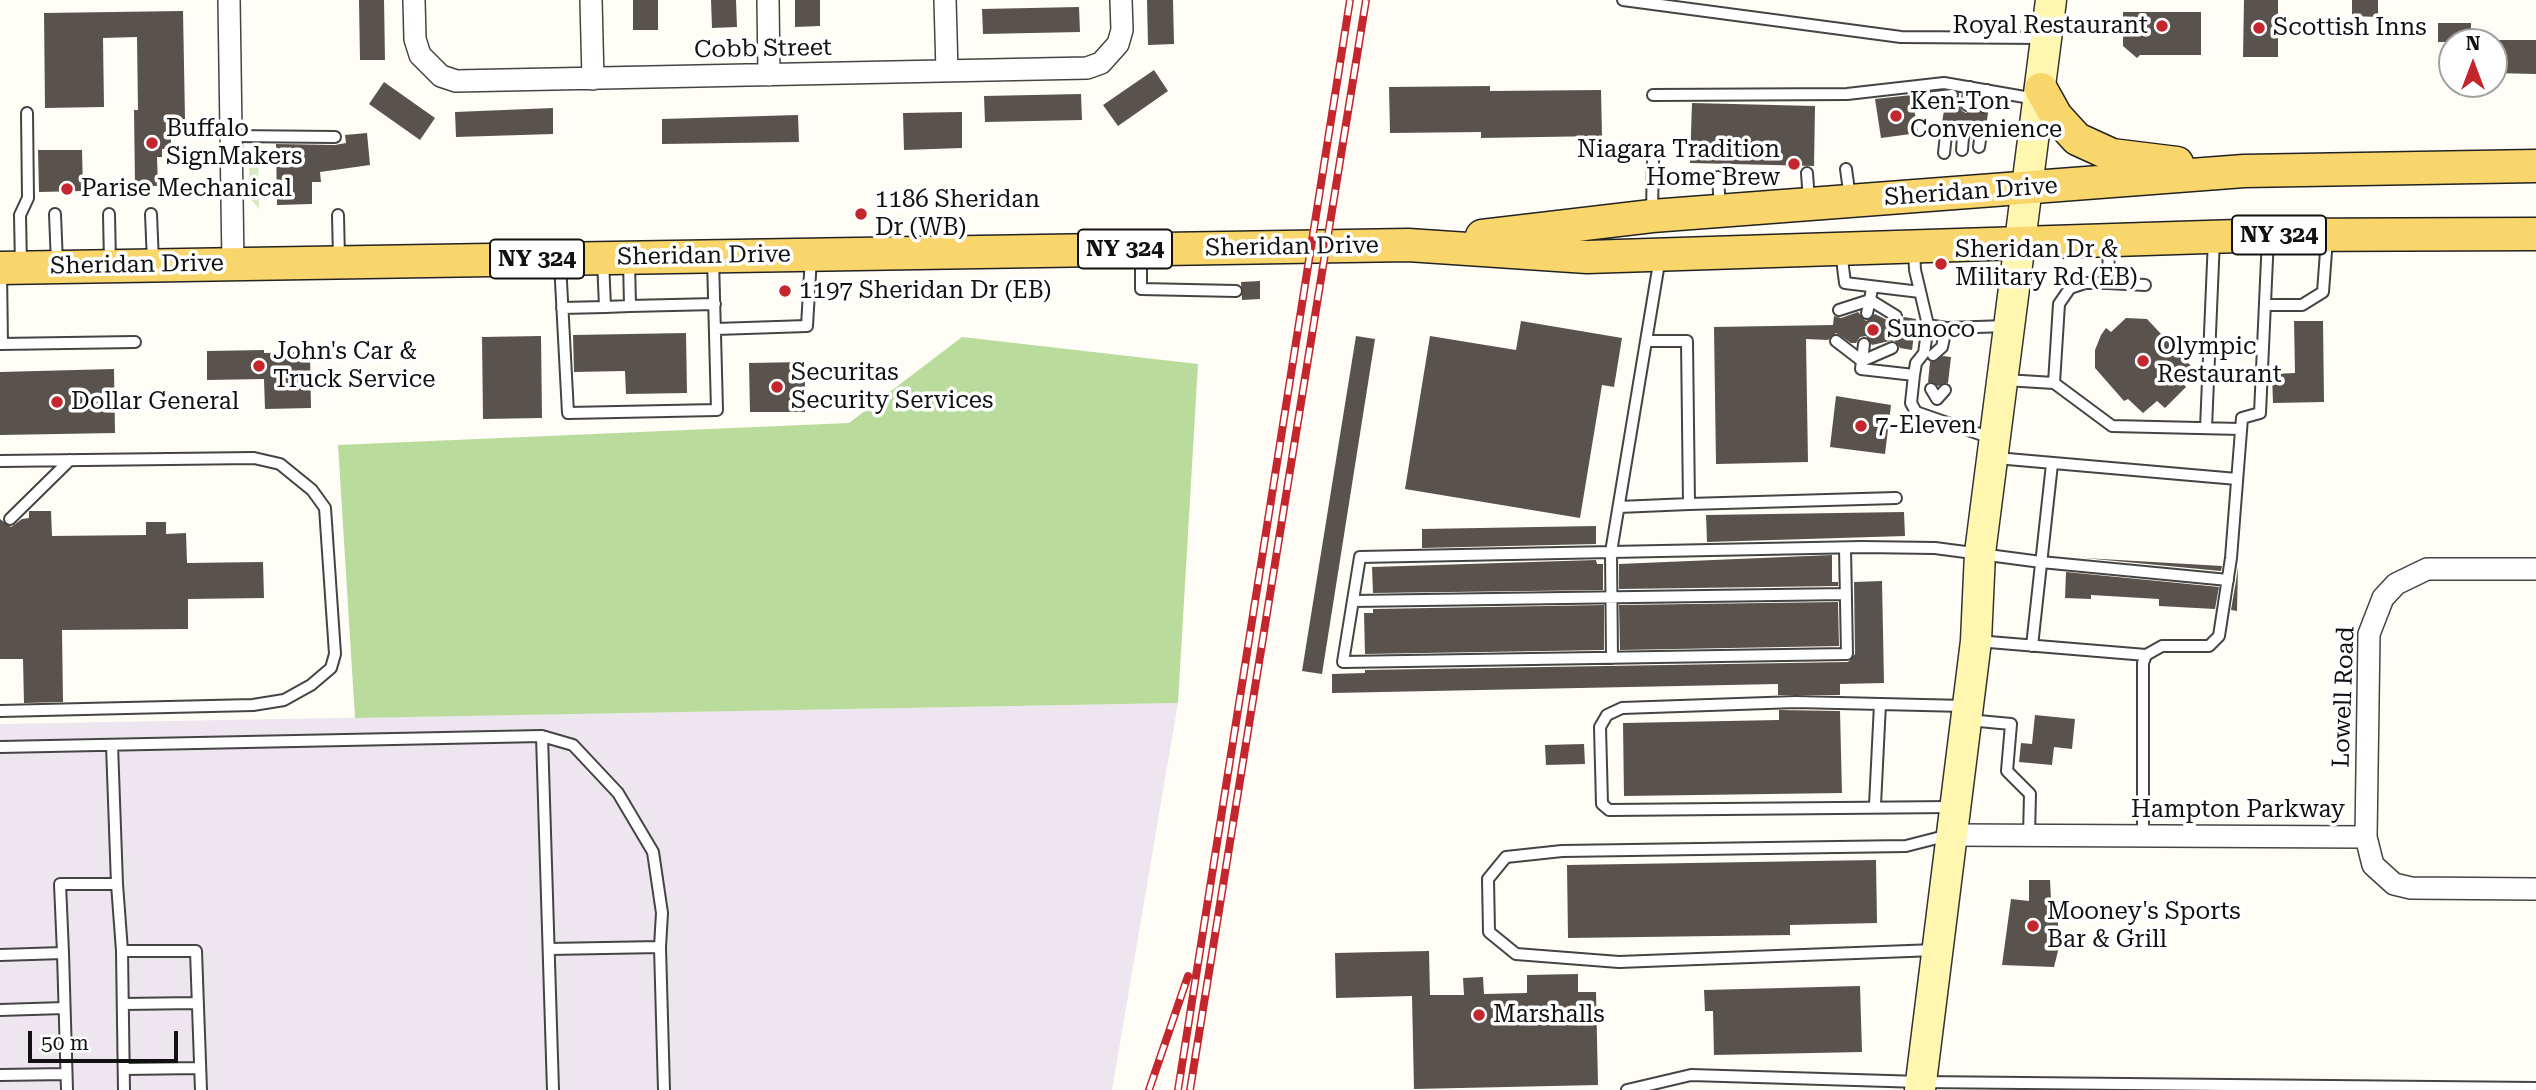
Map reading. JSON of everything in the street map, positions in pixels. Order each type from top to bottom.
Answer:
[{"type":"main road","points":[[1921,1086],[1976,641],[1980,553],[2052,0]]},
{"type":"main road","points":[[2040,94],[2077,139],[2098,150],[2112,155],[2244,171]]},
{"type":"main road","name":"Sheridan Drive","points":[[1408,245],[1652,216],[2244,171],[2536,166]]},
{"type":"main road","name":"Sheridan Drive","points":[[8,267],[1408,245],[1587,257],[2269,235],[2536,234]]},
{"type":"street","points":[[229,0],[233,264]]},
{"type":"street","name":"Cobb Street","points":[[414,0],[417,47],[430,68],[441,76],[456,81],[1087,68],[1101,63],[1118,44],[1122,30],[1121,0]]},
{"type":"street","points":[[591,0],[593,79]]},
{"type":"street","points":[[768,0],[769,75]]},
{"type":"street","points":[[945,0],[947,71]]},
{"type":"street","name":"Lowell Road","points":[[2366,837],[2369,634],[2383,598],[2396,584],[2427,569],[2536,569]]},
{"type":"street","name":"Hampton Parkway","points":[[1953,821],[2029,835],[2366,837],[2373,865],[2394,884],[2411,888],[2536,889]]},
{"type":"lane","points":[[1623,0],[1901,37],[2046,38]]},
{"type":"lane","points":[[1653,95],[1847,94],[1944,83],[1952,94]]},
{"type":"lane","points":[[1927,98],[1952,94],[1970,87],[2040,94]]},
{"type":"lane","points":[[1967,105],[1970,87]]},
{"type":"lane","points":[[1984,107],[1987,90]]},
{"type":"lane","points":[[27,113],[28,198],[20,215],[8,267],[1,344],[135,342]]},
{"type":"lane","points":[[1944,153],[1946,135]]},
{"type":"lane","points":[[230,136],[335,136]]},
{"type":"lane","points":[[1962,150],[1963,137]]},
{"type":"lane","points":[[1652,216],[1653,159]]},
{"type":"lane","points":[[1846,169],[1850,202]]},
{"type":"lane","points":[[1807,173],[1809,204]]},
{"type":"lane","points":[[1718,177],[1720,211]]},
{"type":"lane","points":[[55,214],[57,267]]},
{"type":"lane","points":[[108,214],[110,266]]},
{"type":"lane","points":[[151,214],[153,265]]},
{"type":"lane","points":[[338,215],[339,262]]},
{"type":"lane","points":[[2265,305],[2302,305],[2323,292],[2327,234]]},
{"type":"lane","points":[[1976,641],[2146,655],[2162,646],[2210,646],[2216,643],[2228,580],[2242,418],[2260,413],[2269,235]]},
{"type":"lane","points":[[2206,428],[2214,237]]},
{"type":"lane","points":[[2108,283],[2109,241]]},
{"type":"lane","points":[[1914,246],[1928,326],[1924,353],[1916,363],[1914,375],[1911,403],[1916,412],[1993,448],[2052,464],[2237,479]]},
{"type":"lane","points":[[1840,248],[1845,283],[1920,292]]},
{"type":"lane","points":[[1141,249],[1141,289],[1236,291]]},
{"type":"lane","points":[[716,329],[807,327],[811,254]]},
{"type":"lane","points":[[1612,658],[1611,552],[1648,341],[1660,254]]},
{"type":"lane","points":[[560,258],[568,413],[717,410],[713,256]]},
{"type":"lane","points":[[616,257],[630,306]]},
{"type":"lane","points":[[605,307],[616,257]]},
{"type":"lane","points":[[2054,383],[2059,304],[2070,288],[2085,283],[2145,285]]},
{"type":"lane","points":[[1867,313],[1871,288]]},
{"type":"lane","points":[[1839,310],[1870,300],[1896,316]]},
{"type":"lane","points":[[562,308],[715,304]]},
{"type":"lane","points":[[1928,326],[2009,326]]},
{"type":"lane","points":[[1933,355],[1942,346],[1946,328]]},
{"type":"lane","points":[[1648,341],[1687,341],[1689,504]]},
{"type":"lane","points":[[1836,341],[1862,361]]},
{"type":"lane","points":[[1864,344],[1861,369],[1914,375]]},
{"type":"lane","points":[[1942,346],[1948,357]]},
{"type":"lane","points":[[1862,361],[1892,348]]},
{"type":"lane","points":[[2003,380],[2054,383],[2112,426],[2241,429]]},
{"type":"lane","points":[[1935,420],[1937,393]]},
{"type":"lane","points":[[0,461],[254,458],[279,464],[312,490],[325,508],[333,662],[331,668],[311,685],[284,700],[253,705],[0,711]]},
{"type":"lane","points":[[10,519],[70,460]]},
{"type":"lane","points":[[2032,646],[2052,464]]},
{"type":"lane","points":[[1619,507],[1896,498]]},
{"type":"lane","points":[[1845,548],[1847,654],[1343,662],[1360,557],[1845,548],[1936,548],[2041,562],[2228,580]]},
{"type":"lane","points":[[1353,601],[1846,594]]},
{"type":"lane","points":[[2143,836],[2146,655]]},
{"type":"lane","points":[[1953,821],[1875,806],[1609,810],[1602,804],[1601,727],[1607,715],[1622,708],[1796,702],[1880,704],[1967,713],[2011,724],[2007,771],[2030,794],[2029,835]]},
{"type":"lane","points":[[1875,806],[1880,704]]},
{"type":"lane","points":[[542,736],[553,1090]]},
{"type":"lane","points":[[0,747],[542,736],[573,745],[618,793],[653,852],[662,913],[660,947],[664,1090]]},
{"type":"lane","points":[[112,745],[122,951],[124,1090]]},
{"type":"lane","points":[[1937,950],[1619,962],[1516,954],[1489,932],[1488,878],[1506,857],[1562,851],[1906,846],[1953,821]]},
{"type":"lane","points":[[66,1090],[60,884],[117,884]]},
{"type":"lane","points":[[549,949],[660,947]]},
{"type":"lane","points":[[122,951],[196,951],[201,1090]]},
{"type":"lane","points":[[0,955],[63,953]]},
{"type":"lane","points":[[122,1004],[197,1003]]},
{"type":"lane","points":[[0,1010],[64,1008]]},
{"type":"lane","points":[[124,1069],[200,1068]]},
{"type":"lane","points":[[0,1075],[66,1074]]},
{"type":"lane","points":[[1627,1090],[1691,1075],[1921,1086],[2533,1088]]},
{"type":"shaded area","points":[[1178,703],[1112,1090],[0,1090],[0,724]]},
{"type":"green space","points":[[249,159],[258,159],[259,209],[250,198]]},
{"type":"green space","points":[[962,337],[1198,364],[1178,703],[355,718],[338,445],[849,423]]},
{"type":"building","points":[[359,0],[384,0],[385,60],[360,60]]},
{"type":"building","points":[[633,0],[658,0],[658,30],[633,30]]},
{"type":"building","points":[[711,0],[736,0],[737,27],[712,28]]},
{"type":"building","points":[[795,0],[820,0],[820,26],[795,27]]},
{"type":"building","points":[[1147,0],[1173,0],[1174,44],[1148,45]]},
{"type":"building","points":[[2244,0],[2278,0],[2278,57],[2243,57]]},
{"type":"building","points":[[2352,0],[2378,0],[2378,17],[2352,16]]},
{"type":"building","points":[[1079,7],[1080,32],[983,34],[982,9]]},
{"type":"building","points":[[183,11],[185,119],[171,119],[171,149],[162,149],[162,157],[157,157],[158,186],[135,186],[137,37],[103,38],[104,107],[45,108],[44,13]]},
{"type":"building","name":"Royal Restaurant","points":[[2123,12],[2201,12],[2201,55],[2140,55],[2137,58],[2123,46]]},
{"type":"building","points":[[2438,23],[2471,23],[2471,28],[2438,28]]},
{"type":"building","points":[[2508,40],[2536,40],[2536,74],[2508,73]]},
{"type":"building","points":[[1154,70],[1168,91],[1118,126],[1103,105]]},
{"type":"building","points":[[384,82],[435,118],[420,140],[369,104]]},
{"type":"building","points":[[1490,86],[1490,91],[1601,90],[1602,136],[1481,138],[1481,132],[1390,133],[1389,87]]},
{"type":"building","points":[[1081,94],[1082,120],[985,122],[984,96]]},
{"type":"building","name":"Ken-Ton Convenience","points":[[1912,95],[1918,133],[1881,138],[1875,99]]},
{"type":"building","points":[[1692,103],[1815,106],[1814,166],[1690,163]]},
{"type":"building","points":[[1945,104],[1959,104],[1966,113],[1976,106],[1980,113],[1988,113],[1985,134],[1978,133],[1972,139],[1964,129],[1955,136],[1950,128],[1941,129]]},
{"type":"building","points":[[553,108],[553,134],[456,137],[455,112]]},
{"type":"building","points":[[962,112],[962,148],[904,150],[903,113]]},
{"type":"building","points":[[798,115],[799,142],[662,144],[662,119]]},
{"type":"building","points":[[367,133],[370,165],[320,172],[321,182],[312,182],[312,204],[277,205],[276,144],[335,145],[346,143],[345,135]]},
{"type":"building","points":[[38,150],[82,150],[83,191],[39,192]]},
{"type":"building","points":[[1260,281],[1260,299],[1242,300],[1241,282]]},
{"type":"building","points":[[1858,312],[1866,321],[1875,314],[1895,324],[1904,317],[1916,319],[1912,350],[1900,348],[1894,340],[1872,345],[1866,336],[1860,337],[1856,343],[1851,343],[1836,333],[1828,340],[1806,339],[1808,462],[1716,464],[1714,327],[1833,325],[1834,316],[1841,318]]},
{"type":"building","name":"Olympic Restaurant","points":[[2126,318],[2147,319],[2192,367],[2179,379],[2186,387],[2165,408],[2157,401],[2143,413],[2128,399],[2124,401],[2095,368],[2095,350],[2101,335],[2106,328],[2111,332]]},
{"type":"building","points":[[1521,321],[1622,338],[1614,387],[1602,385],[1580,518],[1405,489],[1430,336],[1516,350]]},
{"type":"building","points":[[2294,321],[2323,321],[2324,402],[2273,403],[2272,374],[2295,373]]},
{"type":"building","points":[[686,333],[687,393],[626,394],[625,371],[574,372],[573,335]]},
{"type":"building","points":[[541,336],[542,418],[483,419],[482,337]]},
{"type":"building","points":[[1356,336],[1375,339],[1322,674],[1302,671]]},
{"type":"building","name":"John's Car & Truck Service","points":[[264,350],[264,353],[310,352],[311,408],[265,409],[264,379],[207,380],[207,351]]},
{"type":"building","name":"Sunoco","points":[[1943,356],[1951,357],[1948,383],[1938,386],[1928,382],[1930,362]]},
{"type":"building","name":"Securitas Security Services","points":[[805,362],[805,412],[750,412],[749,363]]},
{"type":"building","name":"Dollar General","points":[[114,369],[115,433],[0,435],[0,372]]},
{"type":"building","name":"7-Eleven","points":[[1836,396],[1891,405],[1885,454],[1830,447]]},
{"type":"building","points":[[29,511],[51,511],[52,536],[146,535],[146,522],[166,522],[166,534],[186,533],[187,563],[263,562],[264,598],[188,599],[188,629],[62,630],[63,702],[24,703],[23,659],[0,659],[0,519],[11,527],[22,519],[29,518]]},
{"type":"building","points":[[1904,512],[1905,536],[1707,542],[1706,515]]},
{"type":"building","points":[[1596,526],[1596,544],[1422,548],[1422,529]]},
{"type":"building","points":[[1832,555],[1832,582],[1838,582],[1838,586],[1619,589],[1619,564]]},
{"type":"building","points":[[2084,558],[2222,566],[2221,571]]},
{"type":"building","points":[[1596,560],[1597,564],[1603,564],[1603,590],[1373,593],[1372,567]]},
{"type":"building","points":[[2238,567],[2237,611],[2231,610]]},
{"type":"building","points":[[2066,572],[2219,587],[2215,609],[2159,606],[2159,599],[2091,595],[2091,599],[2065,598]]},
{"type":"building","points":[[1882,581],[1884,683],[1840,684],[1840,695],[1778,695],[1778,684],[1332,693],[1332,674],[1365,673],[1365,670],[1848,662],[1855,654],[1854,582]]},
{"type":"building","points":[[1838,602],[1839,646],[1620,650],[1619,605]]},
{"type":"building","points":[[1604,605],[1604,650],[1365,654],[1364,613],[1373,613],[1373,609]]},
{"type":"building","points":[[1779,710],[1840,711],[1842,793],[1624,796],[1623,723],[1779,720]]},
{"type":"building","points":[[2035,715],[2075,719],[2072,749],[2054,747],[2052,765],[2019,762],[2021,743],[2032,744]]},
{"type":"building","points":[[1584,744],[1585,764],[1546,765],[1545,745]]},
{"type":"building","points":[[1876,860],[1877,923],[1790,925],[1790,935],[1568,938],[1567,865]]},
{"type":"building","name":"Mooney's Sports Bar & Grill","points":[[2029,880],[2050,880],[2051,900],[2058,901],[2058,951],[2054,967],[2002,965],[2011,899],[2029,901]]},
{"type":"building","points":[[1429,951],[1430,995],[1464,995],[1463,978],[1483,977],[1484,994],[1527,993],[1527,975],[1578,974],[1578,992],[1596,992],[1598,1085],[1414,1089],[1412,996],[1336,998],[1335,953]]},
{"type":"building","points":[[1860,986],[1862,1052],[1714,1055],[1713,1011],[1705,1011],[1704,990]]},
{"type":"railway","points":[[1178,1090],[1350,0]]},
{"type":"railway","points":[[1190,1090],[1366,0]]},
{"type":"railway","points":[[1149,1090],[1188,976]]},
{"type":"place","name":"Royal Restaurant","points":[[2162,26]]},
{"type":"place","name":"Scottish Inns","points":[[2259,28]]},
{"type":"place","name":"Ken-Ton Convenience","points":[[1896,116]]},
{"type":"place","name":"Buffalo SignMakers","points":[[152,143]]},
{"type":"place","name":"Niagara Tradition Home Brew","points":[[1794,164]]},
{"type":"place","name":"Parise Mechanical","points":[[67,189]]},
{"type":"place","name":"1186 Sheridan Dr (WB)","points":[[861,214]]},
{"type":"place","name":"Sheridan Dr & Military Rd (EB)","points":[[1941,264]]},
{"type":"place","name":"1197 Sheridan Dr (EB)","points":[[785,291]]},
{"type":"place","name":"Sunoco","points":[[1873,330]]},
{"type":"place","name":"Olympic Restaurant","points":[[2143,361]]},
{"type":"place","name":"John's Car & Truck Service","points":[[259,366]]},
{"type":"place","name":"Securitas Security Services","points":[[777,387]]},
{"type":"place","name":"Dollar General","points":[[57,402]]},
{"type":"place","name":"7-Eleven","points":[[1861,426]]},
{"type":"place","name":"Mooney's Sports Bar & Grill","points":[[2033,926]]},
{"type":"place","name":"Marshalls","points":[[1479,1015]]}]
